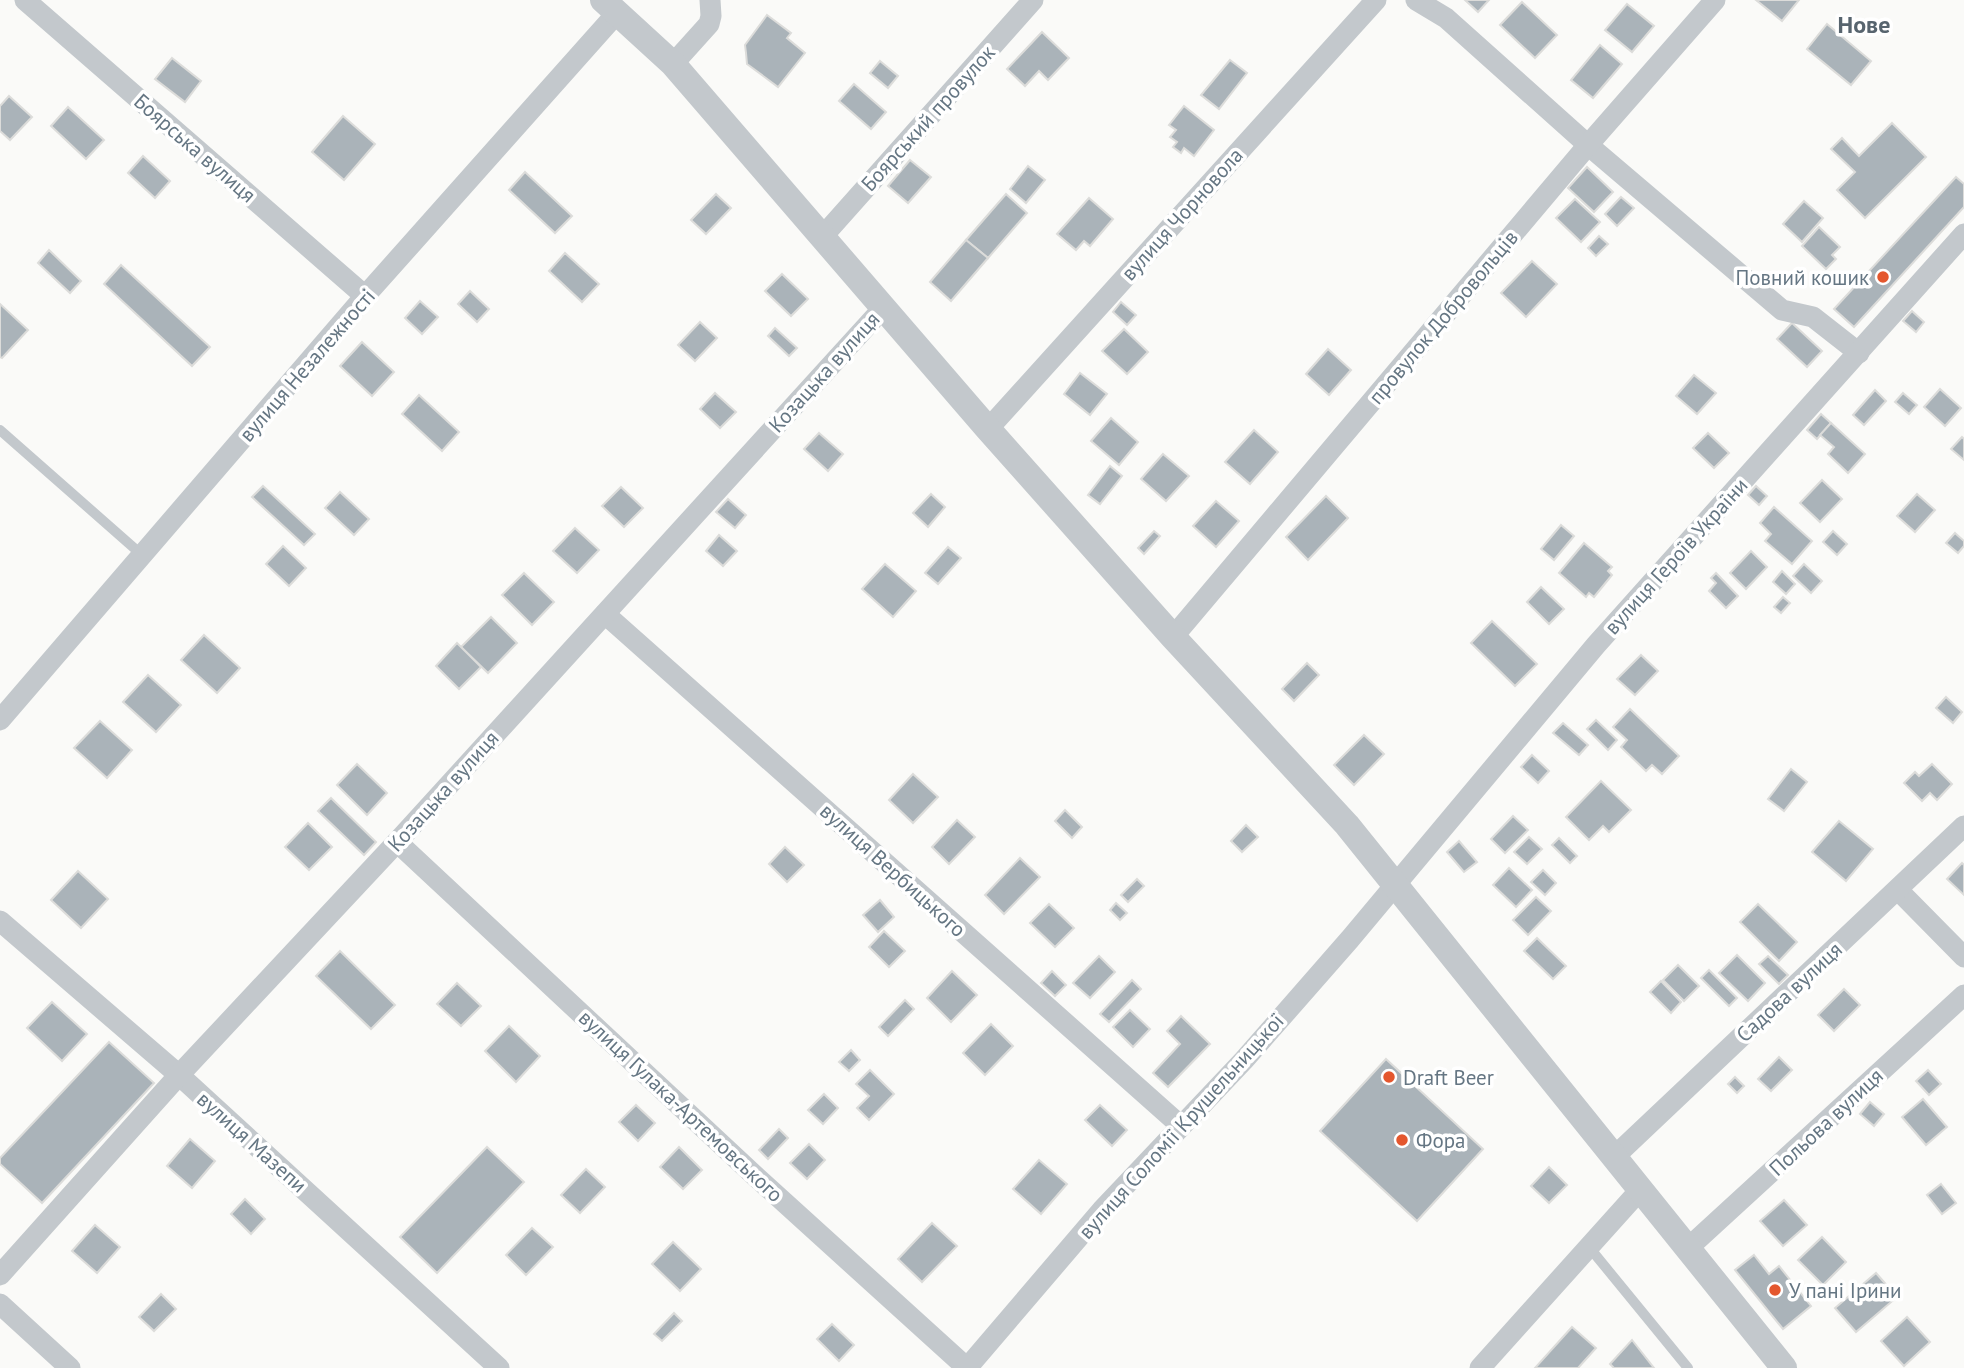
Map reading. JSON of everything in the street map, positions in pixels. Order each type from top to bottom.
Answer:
[{"type":"street","name":"Боярська вулиця","points":[[25,0],[365,296]]},
{"type":"street","points":[[673,64],[709,24],[710,0]]},
{"type":"street","name":"Боярський провулок","points":[[823,236],[1033,0]]},
{"type":"street","name":"вулиця Чорновола","points":[[988,429],[1376,0]]},
{"type":"street","points":[[1416,0],[1446,18],[1588,145],[1782,310],[1813,317],[1859,354]]},
{"type":"street","name":"провулок Добровольців","points":[[1173,637],[1588,145],[1715,0]]},
{"type":"street","name":"вулиця Незалежності","points":[[0,720],[610,6]]},
{"type":"street","points":[[610,6],[673,64],[988,429],[1173,637],[1347,825],[1784,1368]]},
{"type":"street","name":"вулиця Героїв України","points":[[1395,885],[1596,645],[1964,234]]},
{"type":"street","name":"Козацька вулиця","points":[[0,1275],[179,1075],[397,842],[884,307]]},
{"type":"street","name":"вулиця Вербицького","points":[[604,614],[1181,1126]]},
{"type":"street","name":"Садова вулиця","points":[[1614,1157],[1964,826]]},
{"type":"street","name":"вулиця Гулака-Артемовського","points":[[397,842],[753,1174],[967,1368]]},
{"type":"street","name":"вулиця Соломії Крушельницької","points":[[967,1368],[1102,1210],[1262,1040],[1395,885]]},
{"type":"street","points":[[1898,890],[1964,957]]},
{"type":"street","name":"вулиця Мазепи","points":[[0,921],[179,1075],[499,1368]]},
{"type":"street","name":"Польова вулиця","points":[[1687,1249],[1964,995]]},
{"type":"street","points":[[1480,1368],[1640,1189]]},
{"type":"street","points":[[0,1304],[70,1368]]},
{"type":"lane","points":[[0,430],[142,555]]},
{"type":"lane","points":[[1589,1247],[1688,1368]]},
{"type":"building","points":[[1465,0],[1489,0],[1478,12]]},
{"type":"building","points":[[1756,0],[1799,0],[1782,21]]},
{"type":"building","points":[[1522,2],[1557,35],[1535,58],[1500,25]]},
{"type":"building","points":[[1627,4],[1654,26],[1632,52],[1605,30]]},
{"type":"building","points":[[767,15],[791,33],[787,38],[805,53],[778,87],[747,64],[745,45]]},
{"type":"building","points":[[1827,24],[1871,61],[1851,85],[1807,49]]},
{"type":"building","points":[[1042,32],[1069,58],[1048,80],[1039,71],[1025,86],[1007,69]]},
{"type":"building","points":[[1600,45],[1622,64],[1593,98],[1571,80]]},
{"type":"building","points":[[172,58],[201,81],[185,102],[155,79]]},
{"type":"building","points":[[1230,60],[1247,73],[1219,109],[1201,95]]},
{"type":"building","points":[[880,61],[898,76],[888,88],[870,73]]},
{"type":"building","points":[[854,84],[886,112],[871,129],[839,101]]},
{"type":"building","points":[[9,96],[32,117],[10,140],[0,131],[0,106]]},
{"type":"building","points":[[1184,106],[1214,130],[1194,156],[1184,148],[1181,153],[1173,147],[1177,142],[1170,137],[1176,130],[1169,125]]},
{"type":"building","points":[[68,107],[104,140],[86,159],[51,126]]},
{"type":"building","points":[[343,116],[375,144],[344,180],[312,152]]},
{"type":"building","points":[[1892,123],[1926,157],[1865,218],[1837,190],[1855,172],[1831,149],[1842,138],[1859,156]]},
{"type":"building","points":[[143,156],[170,181],[155,198],[128,173]]},
{"type":"building","points":[[910,160],[931,177],[908,203],[888,186]]},
{"type":"building","points":[[1028,166],[1045,180],[1026,203],[1010,189]]},
{"type":"building","points":[[1587,167],[1613,192],[1594,212],[1568,188]]},
{"type":"building","points":[[525,172],[572,216],[555,233],[509,190]]},
{"type":"building","points":[[1956,177],[1964,184],[1964,207],[1854,327],[1834,309]]},
{"type":"building","points":[[716,194],[731,208],[706,234],[691,220]]},
{"type":"building","points":[[1006,194],[1027,213],[988,258],[966,240]]},
{"type":"building","points":[[1621,197],[1634,208],[1617,226],[1605,214]]},
{"type":"building","points":[[1089,198],[1113,219],[1090,246],[1084,241],[1076,250],[1057,234]]},
{"type":"building","points":[[1575,199],[1600,222],[1581,242],[1556,218]]},
{"type":"building","points":[[1804,201],[1823,218],[1802,242],[1783,224]]},
{"type":"building","points":[[1819,227],[1840,247],[1832,255],[1836,259],[1826,269],[1802,246]]},
{"type":"building","points":[[1599,236],[1608,244],[1596,256],[1588,248]]},
{"type":"building","points":[[966,240],[988,258],[951,301],[930,282]]},
{"type":"building","points":[[49,250],[81,281],[70,293],[38,263]]},
{"type":"building","points":[[565,253],[599,284],[582,302],[549,271]]},
{"type":"building","points":[[1532,261],[1557,284],[1526,317],[1501,293]]},
{"type":"building","points":[[121,265],[210,347],[192,366],[104,284]]},
{"type":"building","points":[[782,274],[808,299],[791,316],[765,291]]},
{"type":"building","points":[[470,291],[489,309],[477,322],[458,304]]},
{"type":"building","points":[[420,301],[438,317],[422,334],[405,318]]},
{"type":"building","points":[[1121,302],[1136,315],[1127,325],[1113,312]]},
{"type":"building","points":[[0,304],[28,330],[2,358],[0,357]]},
{"type":"building","points":[[1912,311],[1924,322],[1916,332],[1903,321]]},
{"type":"building","points":[[700,322],[717,338],[695,361],[678,345]]},
{"type":"building","points":[[1792,323],[1822,351],[1807,367],[1777,339]]},
{"type":"building","points":[[775,328],[797,348],[789,356],[768,336]]},
{"type":"building","points":[[1124,329],[1148,352],[1127,374],[1102,351]]},
{"type":"building","points":[[362,342],[394,372],[372,396],[340,366]]},
{"type":"building","points":[[1328,349],[1351,370],[1329,395],[1306,374]]},
{"type":"building","points":[[1080,373],[1107,394],[1090,415],[1064,394]]},
{"type":"building","points":[[1694,375],[1716,393],[1697,414],[1676,396]]},
{"type":"building","points":[[1940,389],[1961,408],[1945,426],[1924,407]]},
{"type":"building","points":[[1875,390],[1886,401],[1864,425],[1853,415]]},
{"type":"building","points":[[715,393],[736,412],[720,428],[700,409]]},
{"type":"building","points":[[1903,393],[1917,405],[1909,414],[1895,402]]},
{"type":"building","points":[[419,395],[459,432],[442,451],[402,414]]},
{"type":"building","points":[[1821,414],[1831,423],[1817,439],[1807,430]]},
{"type":"building","points":[[1111,418],[1138,442],[1119,465],[1091,441]]},
{"type":"building","points":[[1831,423],[1865,454],[1848,473],[1828,454],[1834,447],[1820,435]]},
{"type":"building","points":[[1254,430],[1278,452],[1250,484],[1225,462]]},
{"type":"building","points":[[819,433],[843,454],[828,471],[804,449]]},
{"type":"building","points":[[1708,433],[1729,453],[1714,468],[1693,448]]},
{"type":"building","points":[[1962,437],[1964,439],[1964,460],[1951,449]]},
{"type":"building","points":[[1163,454],[1189,476],[1166,501],[1141,479]]},
{"type":"building","points":[[1110,466],[1122,476],[1100,504],[1088,495]]},
{"type":"building","points":[[1822,480],[1842,499],[1820,522],[1800,503]]},
{"type":"building","points":[[263,486],[315,534],[304,545],[252,497]]},
{"type":"building","points":[[1756,486],[1767,496],[1759,505],[1748,495]]},
{"type":"building","points":[[621,487],[643,508],[624,527],[602,506]]},
{"type":"building","points":[[340,492],[369,519],[354,535],[325,508]]},
{"type":"building","points":[[931,494],[945,507],[928,527],[913,513]]},
{"type":"building","points":[[1917,494],[1935,510],[1915,532],[1897,516]]},
{"type":"building","points":[[1326,496],[1348,518],[1308,560],[1286,537]]},
{"type":"building","points":[[728,499],[746,515],[735,528],[716,512]]},
{"type":"building","points":[[1216,501],[1239,521],[1216,547],[1193,526]]},
{"type":"building","points":[[1774,507],[1812,541],[1792,564],[1765,541],[1771,534],[1760,523]]},
{"type":"building","points":[[1561,525],[1574,536],[1554,560],[1541,549]]},
{"type":"building","points":[[575,528],[599,550],[577,573],[553,551]]},
{"type":"building","points":[[1154,531],[1160,536],[1144,554],[1138,548]]},
{"type":"building","points":[[1833,531],[1847,544],[1837,555],[1823,542]]},
{"type":"building","points":[[1955,533],[1964,541],[1964,546],[1958,553],[1946,543]]},
{"type":"building","points":[[719,535],[737,551],[723,566],[706,551]]},
{"type":"building","points":[[1584,543],[1612,567],[1608,571],[1612,575],[1594,597],[1589,593],[1586,597],[1559,573]]},
{"type":"building","points":[[283,546],[306,568],[289,586],[266,564]]},
{"type":"building","points":[[948,547],[961,558],[938,584],[925,573]]},
{"type":"building","points":[[1751,551],[1767,567],[1746,589],[1730,573]]},
{"type":"building","points":[[885,564],[916,591],[893,617],[862,589]]},
{"type":"building","points":[[1804,564],[1822,581],[1811,593],[1793,576]]},
{"type":"building","points":[[1782,571],[1795,584],[1786,594],[1773,582]]},
{"type":"building","points":[[524,573],[554,602],[532,625],[502,595]]},
{"type":"building","points":[[1716,573],[1738,596],[1726,608],[1709,591],[1716,583],[1711,578]]},
{"type":"building","points":[[1541,587],[1564,609],[1549,624],[1527,602]]},
{"type":"building","points":[[1783,597],[1790,603],[1781,613],[1774,607]]},
{"type":"building","points":[[491,617],[517,643],[488,673],[461,647]]},
{"type":"building","points":[[1492,621],[1537,664],[1515,686],[1471,643]]},
{"type":"building","points":[[204,635],[240,668],[217,693],[181,660]]},
{"type":"building","points":[[457,643],[481,667],[459,689],[436,666]]},
{"type":"building","points":[[1641,655],[1658,671],[1635,695],[1617,679]]},
{"type":"building","points":[[1307,663],[1319,675],[1294,701],[1282,689]]},
{"type":"building","points":[[148,675],[181,705],[156,732],[123,702]]},
{"type":"building","points":[[1946,697],[1962,712],[1953,723],[1936,708]]},
{"type":"building","points":[[1630,709],[1679,756],[1662,774],[1652,765],[1646,771],[1621,747],[1627,740],[1613,727]]},
{"type":"building","points":[[1596,720],[1617,740],[1608,750],[1587,729]]},
{"type":"building","points":[[100,721],[132,750],[107,778],[74,748]]},
{"type":"building","points":[[1563,723],[1588,745],[1579,755],[1553,733]]},
{"type":"building","points":[[1364,735],[1384,754],[1354,785],[1334,765]]},
{"type":"building","points":[[1532,755],[1549,771],[1538,783],[1521,767]]},
{"type":"building","points":[[357,764],[387,793],[367,815],[337,785]]},
{"type":"building","points":[[1932,764],[1952,784],[1937,800],[1930,793],[1922,801],[1904,783],[1915,772],[1919,776]]},
{"type":"building","points":[[1791,769],[1807,782],[1784,811],[1768,799]]},
{"type":"building","points":[[913,774],[938,797],[913,823],[889,800]]},
{"type":"building","points":[[1601,781],[1631,810],[1609,832],[1603,826],[1589,840],[1566,817]]},
{"type":"building","points":[[331,798],[376,842],[364,855],[318,811]]},
{"type":"building","points":[[1065,810],[1082,827],[1072,838],[1055,821]]},
{"type":"building","points":[[1513,816],[1528,830],[1505,853],[1491,839]]},
{"type":"building","points":[[957,820],[975,837],[949,864],[932,847]]},
{"type":"building","points":[[1839,821],[1873,849],[1846,881],[1812,852]]},
{"type":"building","points":[[308,823],[332,847],[309,870],[285,847]]},
{"type":"building","points":[[1246,825],[1258,837],[1242,852],[1231,841]]},
{"type":"building","points":[[1529,837],[1542,849],[1527,864],[1514,852]]},
{"type":"building","points":[[1559,838],[1577,856],[1570,863],[1552,845]]},
{"type":"building","points":[[1459,841],[1477,862],[1464,872],[1447,852]]},
{"type":"building","points":[[785,847],[804,865],[787,882],[769,864]]},
{"type":"building","points":[[1020,858],[1040,877],[1004,914],[985,895]]},
{"type":"building","points":[[1962,863],[1964,865],[1964,895],[1947,879]]},
{"type":"building","points":[[1509,868],[1532,890],[1516,907],[1493,885]]},
{"type":"building","points":[[1543,870],[1556,883],[1545,895],[1531,882]]},
{"type":"building","points":[[78,871],[108,899],[81,928],[51,900]]},
{"type":"building","points":[[1137,879],[1144,886],[1128,902],[1121,895]]},
{"type":"building","points":[[1536,897],[1551,911],[1528,935],[1513,920]]},
{"type":"building","points":[[880,900],[894,917],[878,932],[863,915]]},
{"type":"building","points":[[1116,903],[1127,913],[1120,920],[1110,910]]},
{"type":"building","points":[[1049,904],[1074,928],[1055,947],[1030,923]]},
{"type":"building","points":[[1758,904],[1797,942],[1779,961],[1740,922]]},
{"type":"building","points":[[884,931],[905,951],[889,967],[869,947]]},
{"type":"building","points":[[1537,938],[1566,966],[1553,979],[1524,951]]},
{"type":"building","points":[[340,951],[395,1005],[371,1029],[316,976]]},
{"type":"building","points":[[1737,955],[1765,983],[1748,1001],[1719,973]]},
{"type":"building","points":[[1099,956],[1115,972],[1090,998],[1073,983]]},
{"type":"building","points":[[1768,956],[1788,975],[1779,984],[1759,964]]},
{"type":"building","points":[[1678,965],[1699,986],[1684,1001],[1663,980]]},
{"type":"building","points":[[1709,970],[1737,998],[1729,1006],[1701,978]]},
{"type":"building","points":[[952,971],[977,995],[951,1022],[927,998]]},
{"type":"building","points":[[1052,971],[1066,985],[1055,996],[1041,983]]},
{"type":"building","points":[[1132,980],[1141,989],[1109,1022],[1100,1014]]},
{"type":"building","points":[[1661,981],[1681,1002],[1671,1013],[1650,992]]},
{"type":"building","points":[[457,983],[481,1006],[461,1026],[437,1004]]},
{"type":"building","points":[[1844,989],[1860,1005],[1834,1031],[1818,1015]]},
{"type":"building","points":[[905,1000],[914,1009],[888,1036],[879,1027]]},
{"type":"building","points":[[52,1002],[87,1034],[62,1061],[27,1028]]},
{"type":"building","points":[[1130,1010],[1150,1029],[1133,1047],[1113,1027]]},
{"type":"building","points":[[1181,1016],[1210,1044],[1168,1087],[1153,1073],[1180,1044],[1167,1031]]},
{"type":"building","points":[[991,1024],[1013,1046],[985,1075],[963,1053]]},
{"type":"building","points":[[509,1026],[540,1056],[516,1082],[485,1051]]},
{"type":"building","points":[[109,1042],[154,1083],[42,1203],[0,1164],[0,1158]]},
{"type":"building","points":[[851,1050],[860,1060],[849,1071],[839,1062]]},
{"type":"building","points":[[1779,1057],[1792,1070],[1771,1091],[1758,1079]]},
{"type":"building","name":"Фора","points":[[1386,1059],[1483,1149],[1417,1221],[1320,1131]]},
{"type":"building","points":[[870,1070],[894,1094],[869,1120],[857,1108],[869,1096],[856,1084]]},
{"type":"building","points":[[1928,1070],[1941,1084],[1929,1095],[1916,1081]]},
{"type":"building","points":[[1735,1077],[1744,1086],[1737,1093],[1728,1084]]},
{"type":"building","points":[[824,1094],[838,1108],[823,1124],[808,1110]]},
{"type":"building","points":[[1923,1099],[1947,1127],[1926,1145],[1902,1117]]},
{"type":"building","points":[[1870,1102],[1884,1114],[1874,1126],[1860,1114]]},
{"type":"building","points":[[636,1105],[655,1123],[638,1141],[619,1122]]},
{"type":"building","points":[[1100,1105],[1127,1130],[1112,1146],[1085,1120]]},
{"type":"building","points":[[779,1129],[788,1138],[768,1159],[759,1150]]},
{"type":"building","points":[[190,1139],[215,1161],[192,1188],[167,1166]]},
{"type":"building","points":[[809,1144],[825,1160],[807,1179],[790,1163]]},
{"type":"building","points":[[487,1147],[524,1182],[437,1273],[400,1237]]},
{"type":"building","points":[[679,1147],[702,1170],[683,1189],[660,1167]]},
{"type":"building","points":[[1039,1160],[1067,1184],[1041,1214],[1013,1189]]},
{"type":"building","points":[[1549,1167],[1567,1185],[1549,1203],[1531,1186]]},
{"type":"building","points":[[586,1169],[605,1187],[580,1213],[561,1195]]},
{"type":"building","points":[[1941,1184],[1956,1203],[1942,1214],[1927,1195]]},
{"type":"building","points":[[245,1199],[265,1219],[251,1234],[231,1214]]},
{"type":"building","points":[[1784,1200],[1807,1225],[1783,1246],[1760,1221]]},
{"type":"building","points":[[932,1223],[957,1246],[922,1282],[898,1259]]},
{"type":"building","points":[[95,1225],[120,1247],[97,1273],[72,1251]]},
{"type":"building","points":[[532,1228],[553,1247],[526,1275],[506,1255]]},
{"type":"building","points":[[1822,1237],[1846,1262],[1823,1285],[1798,1260]]},
{"type":"building","points":[[673,1242],[701,1269],[680,1291],[652,1264]]},
{"type":"building","name":"У пані Ірини","points":[[1754,1255],[1769,1274],[1779,1266],[1811,1306],[1783,1329],[1735,1270]]},
{"type":"building","points":[[1876,1273],[1897,1297],[1856,1332],[1835,1308]]},
{"type":"building","points":[[161,1294],[176,1309],[154,1331],[139,1317]]},
{"type":"building","points":[[674,1313],[682,1321],[662,1341],[654,1334]]},
{"type":"building","points":[[1907,1317],[1930,1342],[1904,1366],[1881,1341]]},
{"type":"building","points":[[832,1324],[854,1345],[839,1361],[817,1339]]},
{"type":"building","points":[[1572,1327],[1596,1348],[1578,1368],[1535,1368]]},
{"type":"building","points":[[1632,1340],[1654,1368],[1614,1368],[1610,1364]]},
{"type":"place","name":"Повний кошик","points":[[1883,277]]},
{"type":"place","name":"Draft Beer","points":[[1389,1077]]},
{"type":"place","name":"Фора","points":[[1402,1140]]},
{"type":"place","name":"У пані Ірини","points":[[1775,1290]]},
{"type":"district","name":"Нове","points":[[1864,24]]}]
